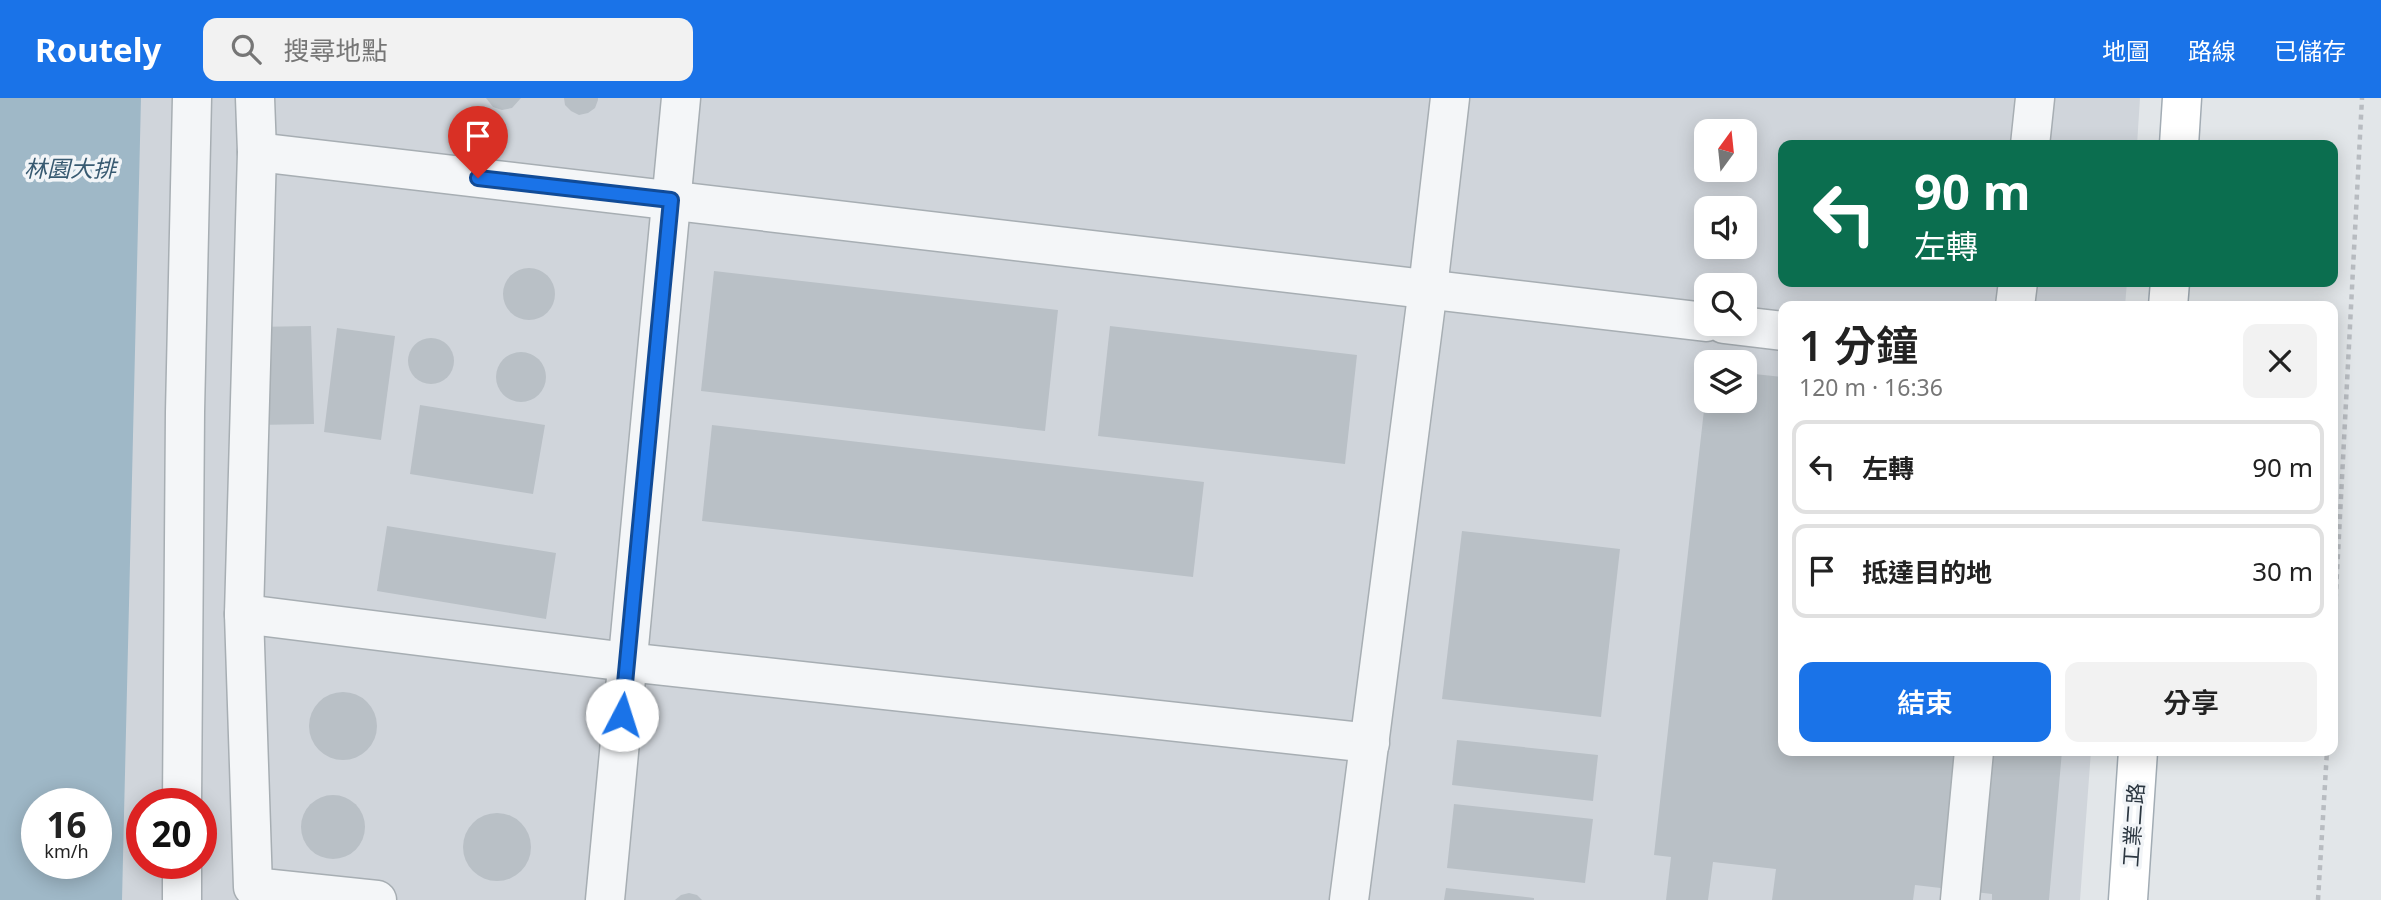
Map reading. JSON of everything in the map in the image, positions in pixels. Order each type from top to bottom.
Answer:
[{"type":"main road","points":[[2179,140],[2182,98]]},
{"type":"main road","name":"工業二路","points":[[2128,900],[2138,756]]},
{"type":"street","points":[[183,788],[185,412],[192,98]]},
{"type":"street","points":[[255,98],[257,152],[244,614],[253,887],[377,900]]},
{"type":"street","points":[[605,900],[681,98]]},
{"type":"street","points":[[1349,900],[1450,98]]},
{"type":"street","points":[[2031,140],[2035,98]]},
{"type":"street","points":[[257,152],[1694,321]]},
{"type":"street","points":[[1757,328],[1778,330]]},
{"type":"street","points":[[244,614],[627,662],[1370,743]]},
{"type":"street","points":[[1960,900],[1974,756]]},
{"type":"street","points":[[182,879],[182,900]]},
{"type":"path","points":[[2338,554],[2362,98]]},
{"type":"path","points":[[2318,900],[2327,756]]},
{"type":"shaded area","points":[[0,98],[2140,98],[2137,140],[1778,140],[1778,287],[2127,287],[2125,301],[1778,301],[1778,756],[2091,756],[2080,900],[0,900]]},
{"type":"water","name":"林園大排","points":[[0,98],[141,98],[122,900],[0,900]]},
{"type":"building","points":[[486,98],[521,98],[512,108],[502,110],[493,107]]},
{"type":"building","points":[[564,98],[598,100],[595,108],[579,115],[565,105]]},
{"type":"building","points":[[529,268],[539,270],[547,276],[553,284],[553,304],[547,312],[539,318],[529,320],[519,318],[511,312],[505,304],[503,294],[505,284],[511,276],[519,270]]},
{"type":"building","points":[[714,271],[1058,310],[1045,431],[701,391]]},
{"type":"building","points":[[311,326],[314,424],[256,425],[253,327]]},
{"type":"building","points":[[1110,326],[1357,355],[1345,464],[1098,436]]},
{"type":"building","points":[[337,328],[395,336],[381,440],[324,432]]},
{"type":"building","points":[[431,338],[440,339],[447,345],[453,352],[453,370],[447,377],[440,383],[431,384],[422,383],[415,377],[409,370],[408,361],[409,352],[415,345],[422,339]]},
{"type":"building","points":[[521,352],[539,359],[546,377],[539,395],[521,402],[503,395],[496,377],[503,359]]},
{"type":"building","points":[[1757,374],[1778,376],[1778,756],[2062,756],[2049,900],[1992,900],[1992,894],[1915,885],[1913,900],[1772,900],[1776,869],[1713,862],[1708,900],[1666,900],[1671,857],[1654,855],[1704,413],[1757,413]]},
{"type":"building","points":[[420,405],[545,425],[533,494],[410,474]]},
{"type":"building","points":[[712,425],[1204,482],[1193,577],[702,521]]},
{"type":"building","points":[[387,526],[556,553],[546,619],[377,591]]},
{"type":"building","points":[[1462,531],[1620,549],[1601,717],[1442,699]]},
{"type":"building","points":[[343,692],[356,695],[367,702],[374,713],[377,726],[374,739],[367,750],[356,757],[343,760],[330,757],[319,750],[312,739],[309,726],[312,713],[319,702],[330,695]]},
{"type":"building","points":[[1457,740],[1598,755],[1593,801],[1452,785]]},
{"type":"building","points":[[333,795],[351,801],[359,809],[365,827],[359,845],[351,853],[333,859],[315,853],[307,845],[301,827],[307,809],[315,801]]},
{"type":"building","points":[[1454,804],[1593,819],[1585,883],[1447,868]]},
{"type":"building","points":[[497,813],[510,816],[521,823],[528,834],[531,847],[528,860],[521,871],[510,878],[497,881],[484,878],[473,871],[466,860],[463,847],[466,834],[473,823],[484,816]]},
{"type":"building","points":[[1446,888],[1534,898],[1534,900],[1444,900]]},
{"type":"building","points":[[689,893],[702,900],[675,900],[681,895]]},
{"type":"route","points":[[478,178],[671,200],[622,715]]}]
